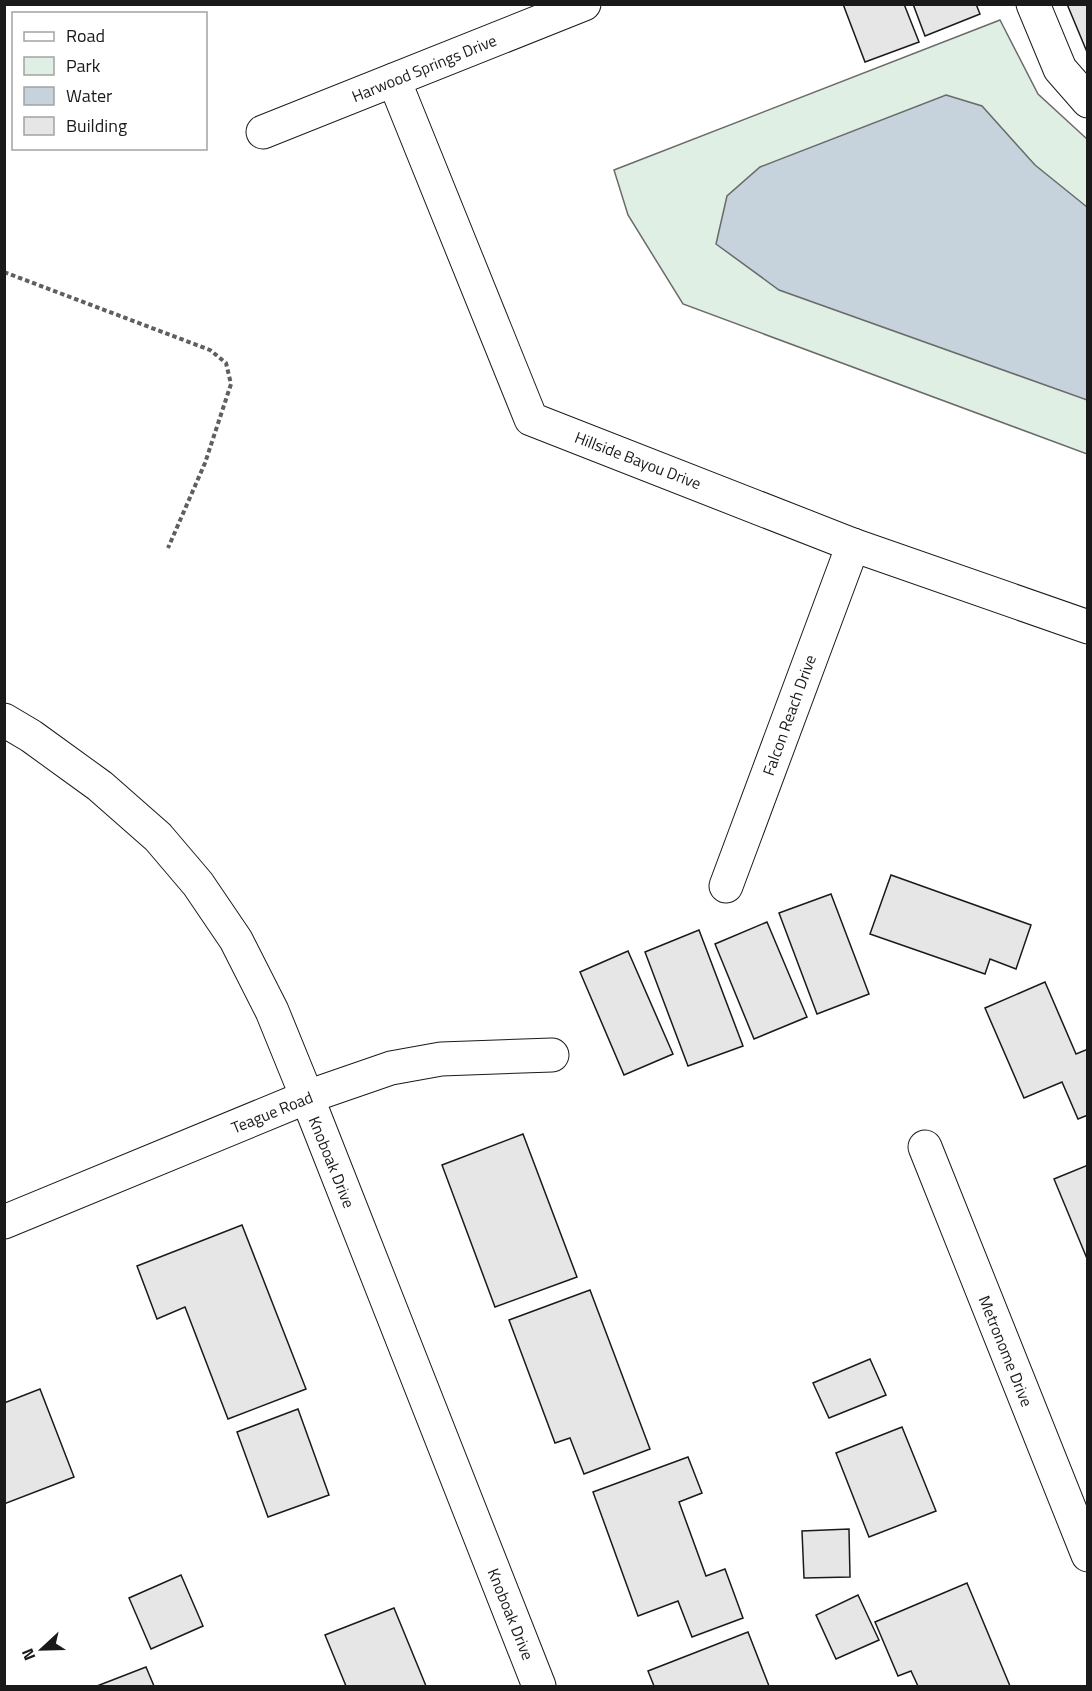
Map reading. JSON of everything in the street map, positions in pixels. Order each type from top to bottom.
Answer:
[{"type":"street","name":"Harwood Springs Drive","points":[[263,132],[584,4]]},
{"type":"street","points":[[1033,4],[1060,69],[1088,101]]},
{"type":"street","name":"Hillside Bayou Drive","points":[[394,80],[531,419],[853,545],[1088,627]]},
{"type":"street","name":"Falcon Reach Drive","points":[[726,886],[853,545]]},
{"type":"street","name":"Knoboak Drive","points":[[4,720],[31,736],[100,786],[158,837],[198,885],[236,940],[272,1011],[540,1686]]},
{"type":"street","name":"Teague Road","points":[[4,1222],[307,1097],[391,1068],[475,1057],[552,1055]]},
{"type":"street","name":"Metronome Drive","points":[[925,1147],[1088,1555]]},
{"type":"path","points":[[4,272],[210,350],[226,363],[231,384],[205,464],[168,548]]},
{"type":"green space","points":[[1000,20],[1038,94],[1087,139],[1087,454],[683,304],[628,215],[614,170]]},
{"type":"water","points":[[946,95],[982,106],[1035,165],[1087,207],[1087,400],[779,290],[716,244],[727,196],[760,167]]},
{"type":"building","points":[[843,4],[904,4],[919,42],[865,62]]},
{"type":"building","points":[[913,4],[976,4],[980,14],[925,36]]},
{"type":"building","points":[[1067,4],[1088,4],[1088,52],[1087,52]]},
{"type":"building","points":[[891,875],[1031,925],[1016,969],[990,959],[985,974],[870,934]]},
{"type":"building","points":[[831,894],[869,994],[817,1014],[779,913]]},
{"type":"building","points":[[767,922],[807,1017],[754,1039],[715,944]]},
{"type":"building","points":[[699,930],[743,1046],[688,1066],[645,952]]},
{"type":"building","points":[[628,951],[673,1054],[624,1075],[580,972]]},
{"type":"building","points":[[1045,982],[1076,1054],[1088,1049],[1088,1115],[1078,1119],[1062,1082],[1024,1098],[985,1008]]},
{"type":"building","points":[[523,1134],[577,1277],[495,1307],[442,1165]]},
{"type":"building","points":[[1088,1165],[1088,1261],[1054,1179]]},
{"type":"building","points":[[242,1225],[306,1389],[228,1419],[185,1307],[157,1319],[137,1266]]},
{"type":"building","points":[[590,1290],[650,1449],[584,1474],[570,1438],[555,1443],[509,1320]]},
{"type":"building","points":[[870,1359],[886,1395],[829,1418],[813,1383]]},
{"type":"building","points":[[40,1389],[74,1477],[4,1504],[4,1403]]},
{"type":"building","points":[[298,1409],[329,1495],[268,1517],[237,1432]]},
{"type":"building","points":[[902,1427],[936,1511],[869,1537],[836,1453]]},
{"type":"building","points":[[688,1457],[702,1493],[679,1502],[706,1576],[725,1569],[743,1618],[692,1637],[678,1601],[638,1616],[593,1492]]},
{"type":"building","points":[[849,1529],[850,1577],[804,1578],[802,1531]]},
{"type":"building","points":[[181,1575],[203,1626],[151,1649],[129,1598]]},
{"type":"building","points":[[967,1583],[1010,1686],[918,1686],[911,1671],[898,1676],[875,1622]]},
{"type":"building","points":[[858,1595],[879,1640],[836,1659],[816,1615]]},
{"type":"building","points":[[394,1608],[426,1686],[346,1686],[325,1635]]},
{"type":"building","points":[[748,1632],[769,1686],[654,1686],[648,1671]]},
{"type":"building","points":[[146,1667],[154,1686],[97,1686]]}]
